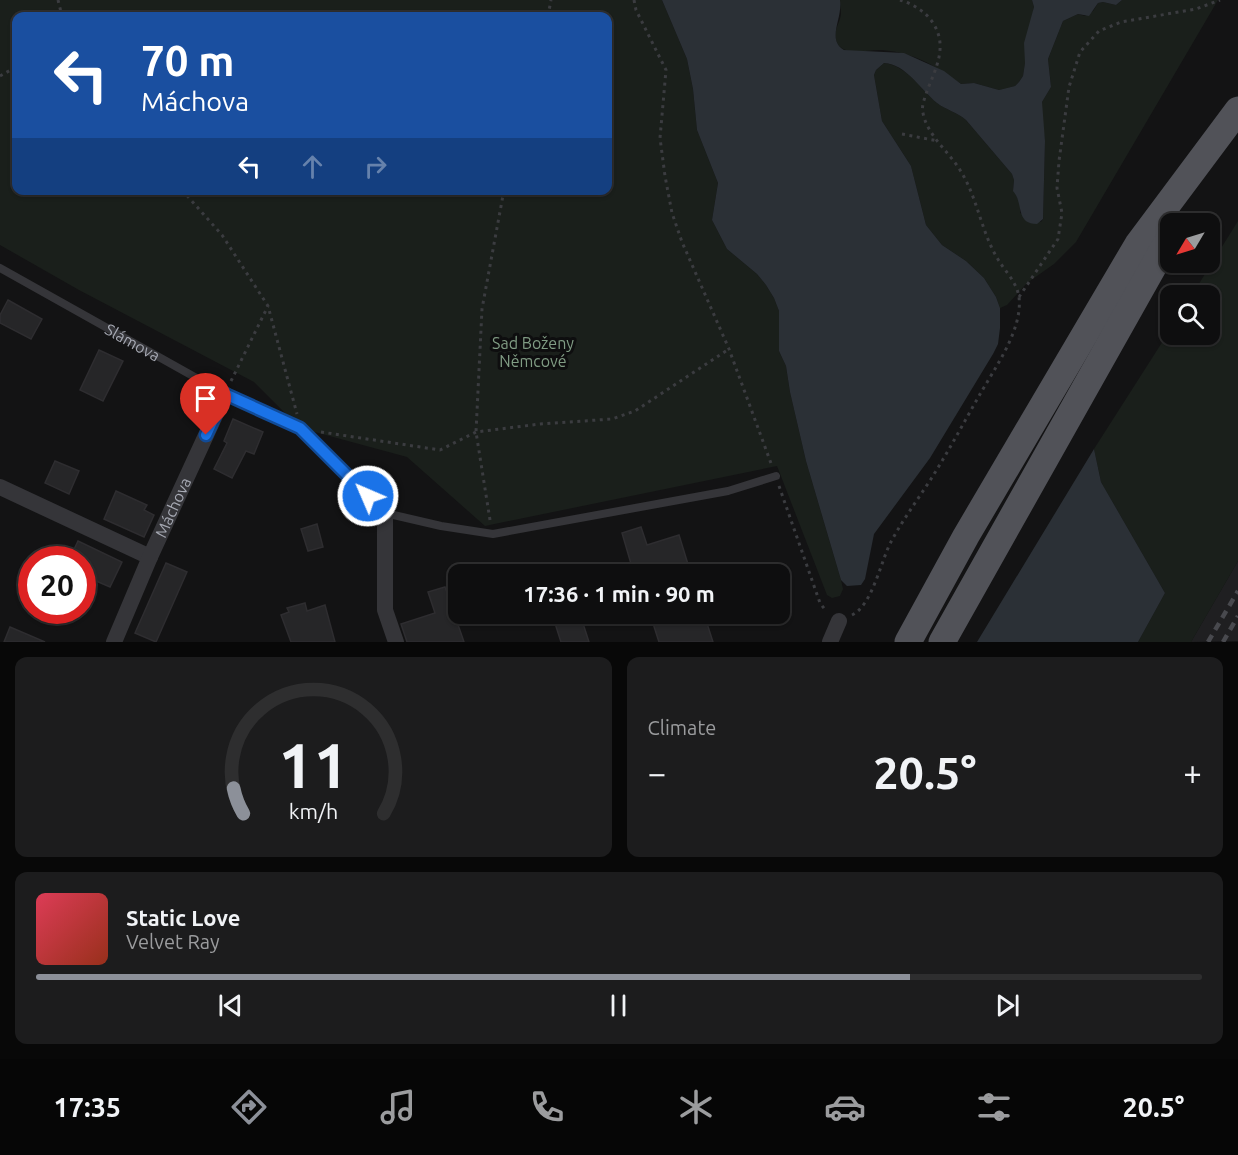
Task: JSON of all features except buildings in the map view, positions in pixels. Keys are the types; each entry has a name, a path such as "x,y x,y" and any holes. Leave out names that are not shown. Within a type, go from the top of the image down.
{"main road":[{"path":"1184,213 1238,110"},
{"path":"908,642 966,536 1138,244 1238,110"},
{"path":"942,642 1160,255"},
{"path":"894,642 966,536"}],"street":[{"name":"Máchova","path":"114,642 150,557 225,394"},
{"name":"Máchova","path":"0,487 150,557"},
{"path":"385,513 385,610 396,642"},
{"path":"830,642 839,621"}],"lane":[{"name":"Slámova","path":"0,268 225,394 300,428 385,513"},
{"path":"385,513 441,526 493,534 728,491 776,476"}],"path":[{"path":"634,0 636,10 666,70 660,138 664,176 672,213 682,242 729,349 820,603 827,613 839,621 859,611 875,581 890,543 910,508 954,442 999,365 1016,327 1019,297 1012,280 997,259 969,185 923,115 924,99 941,50 940,36 927,15 900,0"},
{"path":"1019,297 1058,239 1062,213 1057,188 1059,161 1069,87 1080,52 1098,31 1121,22 1196,9 1220,0"},
{"path":"902,134 938,141"},
{"path":"186,195 222,235 268,306 300,428 440,450 476,432 540,424 612,419 635,411 729,349"},
{"path":"493,534 476,432 482,309 503,195"},
{"path":"225,394 268,306"}],"shaded area":[{"path":"662,0 840,0 836,40 844,50 904,53 944,71 961,84 974,83 999,90 1015,86 1023,76 1024,43 1034,7 1032,0 1122,0 1116,5 1098,3 1089,16 1078,14 1063,21 1048,59 1051,87 1042,102 1045,141 1043,219 1037,224 1026,221 1023,217 1013,191 1012,174 966,120 937,103 913,78 892,64 884,63 876,70 874,75 882,121 911,166 926,225 942,245 966,261 984,278 1000,308 1000,328 998,344 993,354 930,458 874,534 865,579 861,585 847,586 841,580 806,461 786,366 779,351 779,311 774,298 757,274 727,249 712,220 718,183 697,130 687,59"},
{"path":"1094,449 1101,482 1165,593 1138,642 977,642"},
{"path":"1238,561 1238,641 1191,642"}],"green space":[{"name":"Sad Boženy Němcové","path":"0,0 662,0 687,59 697,130 718,183 712,220 727,249 757,274 774,298 779,311 779,351 786,366 806,461 843,589 840,596 832,598 827,595 777,466 485,526 407,457 300,428 254,382 79,290 0,245"},
{"path":"840,0 1032,0 1034,7 1023,76 1015,86 999,90 974,83 961,84 933,66 904,54 882,50 849,51 843,49 835,37 841,14"},
{"path":"1122,0 1218,0 1076,242 1054,264 1027,283 1007,305 1000,308 984,278 966,261 942,245 926,225 911,166 882,121 874,75 884,63 899,68 913,78 937,103 966,120 1012,174 1013,189 1020,203 1020,213 1041,222 1043,219 1045,141 1041,110 1042,102 1051,87 1048,59 1063,21 1078,14 1085,16 1093,11 1098,3 1116,5"},
{"path":"1238,221 1238,561 1191,642 1138,642 1165,593 1101,482 1094,449 1160,345 1220,345 1220,285 1198,285 1206,273 1220,273 1220,250"}],"railway":[{"path":"1208,642 1238,591"},
{"path":"1223,642 1238,616"}],"route":[{"path":"206,435 225,394 300,428 368,496"}]}
